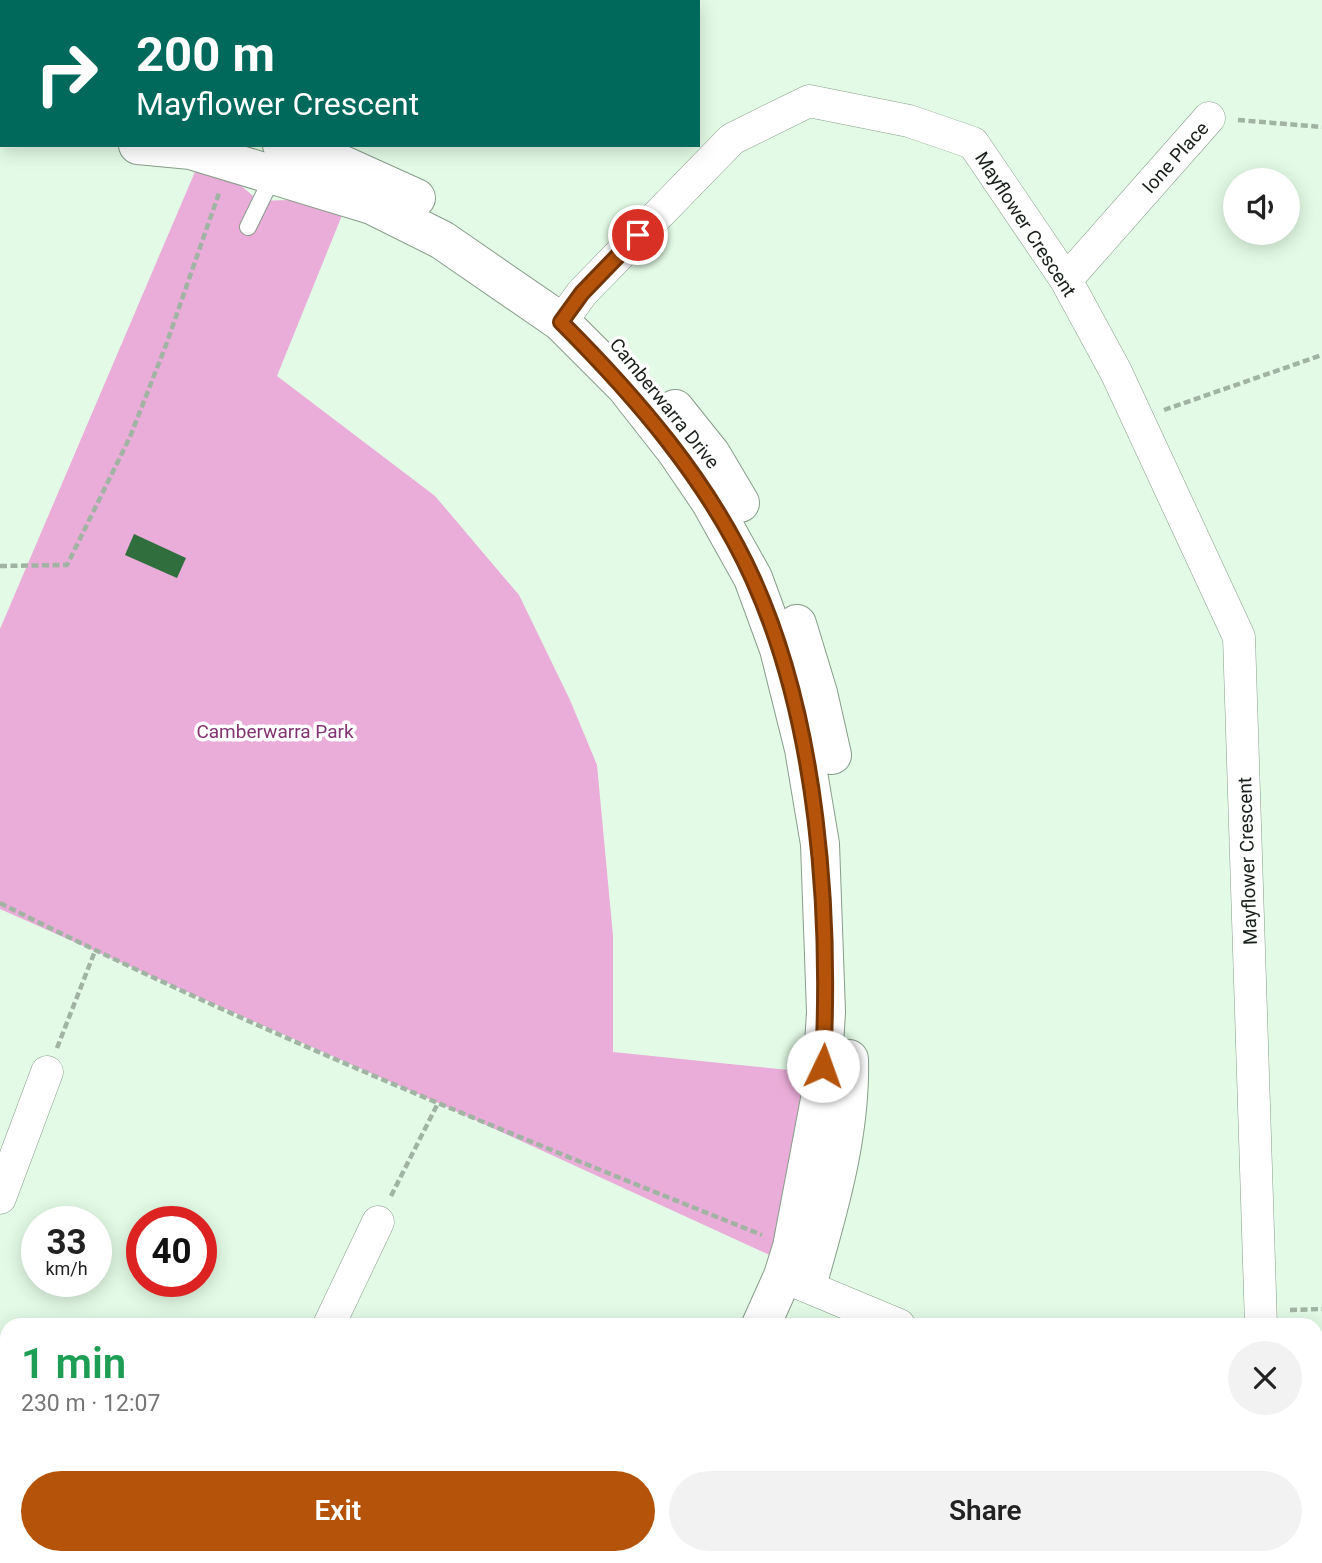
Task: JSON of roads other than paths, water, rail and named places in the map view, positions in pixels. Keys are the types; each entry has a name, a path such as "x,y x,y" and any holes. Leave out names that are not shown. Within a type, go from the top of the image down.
{"street":[{"name":"Mayflower Crescent","path":"568,312 732,139 809,101 909,121 973,143 1066,280 1139,419 1239,637 1261,1318"},
{"name":"Ione Place","path":"1066,280 1209,118"},
{"name":"Camberwarra Drive","path":"159,147 287,152 372,205 442,240 568,312 710,501 753,578 779,649 801,736 820,844 825,1012 821,1094 794,1269 790,1318"},
{"path":"0,1198 47,1072"},
{"path":"332,1318 378,1222"},
{"name":"Camberwarra Drive","path":"765,1318 794,1269"},
{"path":"794,1269 886,1318"}],"lane":[{"path":"248,227 287,152"}],"park label":[{"name":"Camberwarra Park","path":"275,731"}]}
